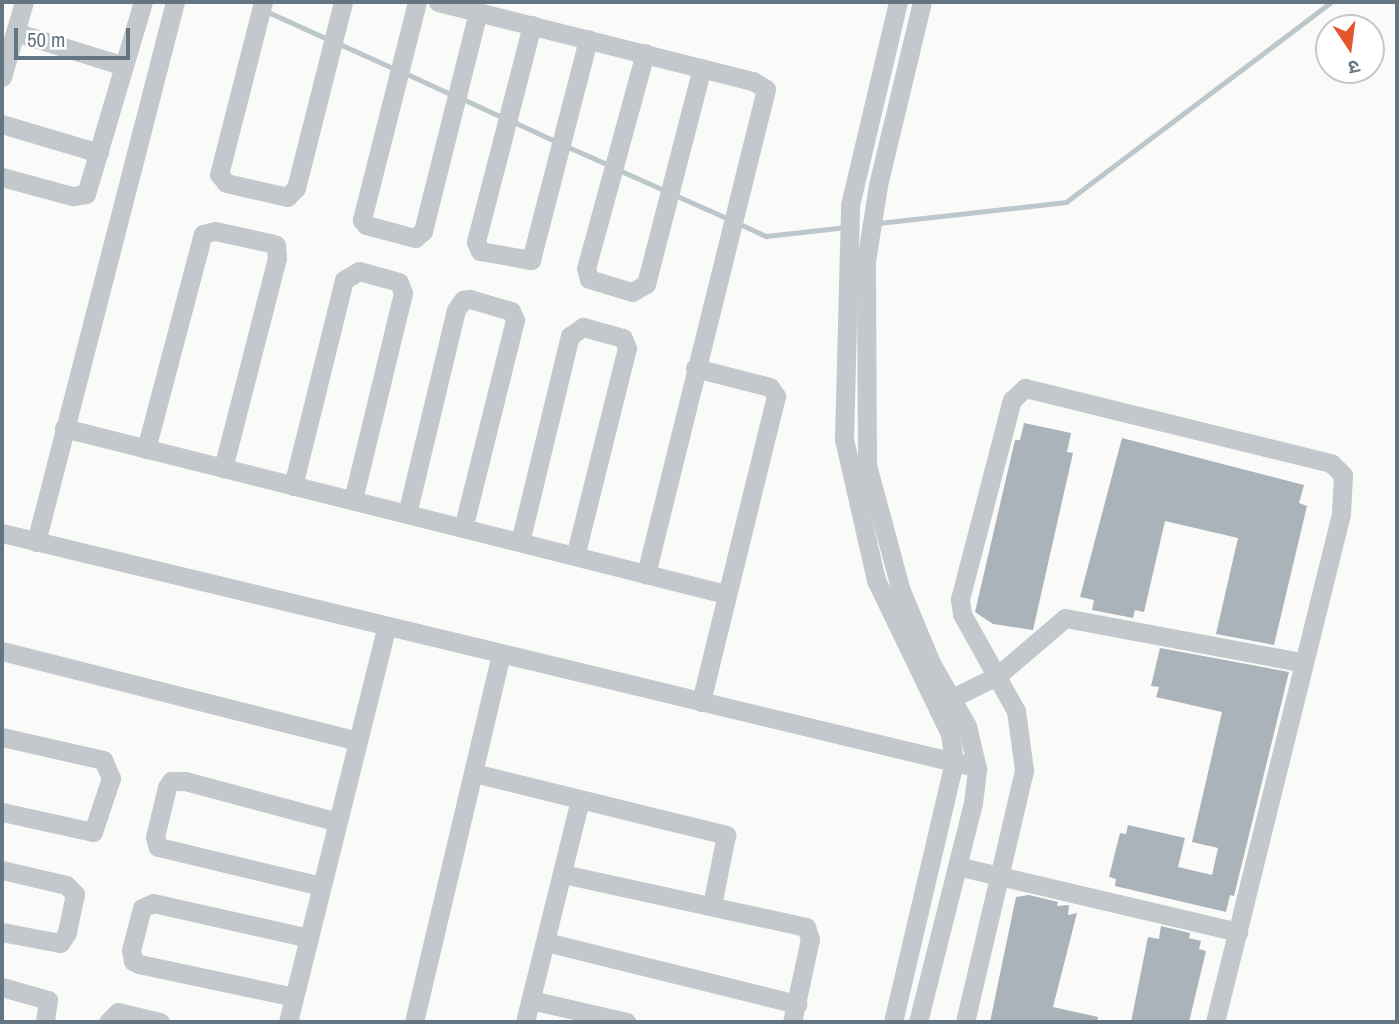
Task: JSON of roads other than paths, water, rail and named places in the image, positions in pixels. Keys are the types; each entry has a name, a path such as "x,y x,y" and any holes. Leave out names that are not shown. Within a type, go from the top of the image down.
{"street":[{"path":"2,77 24,2"},
{"path":"2,177 79,196 89,190 143,2"},
{"path":"36,542 175,2"},
{"path":"263,2 219,174 226,183 287,197 296,188 343,2"},
{"path":"417,2 362,220 366,225 415,238 423,231 478,12"},
{"path":"438,2 753,81 766,89 646,574"},
{"path":"892,1022 954,762 950,734 876,580 845,450 849,226 898,2"},
{"path":"918,1022 957,866 977,768 974,747 906,604 869,480 863,371 871,224 922,2"},
{"path":"532,25 476,242 480,251 531,260 588,39"},
{"path":"15,32 124,66"},
{"path":"645,54 586,268 589,279 632,292 646,284 702,68"},
{"path":"2,124 99,153"},
{"path":"146,449 203,234 215,231 270,243 276,245 277,258 223,468"},
{"path":"293,486 344,279 359,271 399,282 403,293 353,500"},
{"path":"407,514 456,310 463,300 470,299 511,311 515,320 463,528"},
{"path":"520,542 570,336 583,327 623,338 627,348 575,556"},
{"path":"695,368 770,387 776,396 701,702"},
{"path":"965,1022 1002,877 1024,770 1019,720 962,614 960,599 1012,400 1026,388 1339,468 1345,484 1341,514 1301,662 1215,1022"},
{"path":"64,428 726,594"},
{"path":"2,534 977,768"},
{"path":"952,698 997,676 1065,618 1301,662"},
{"path":"288,1022 387,626"},
{"path":"2,651 358,741"},
{"path":"414,1022 501,654"},
{"path":"2,737 103,760 111,778 93,832 2,812"},
{"path":"474,773 726,835 712,905"},
{"path":"321,886 158,847 155,837 167,787 171,781 185,780 338,821"},
{"path":"525,1022 580,800"},
{"path":"957,866 1238,932"},
{"path":"2,870 66,885 75,894 67,933 60,943 2,932"},
{"path":"546,942 795,1013 810,939 806,927 563,874"},
{"path":"294,997 139,964 133,961 131,950 142,908 153,903 309,938"},
{"path":"2,987 48,1000 46,1022"},
{"path":"531,1000 626,1022"},
{"path":"108,1022 118,1012 160,1022"}],"waterway":[{"path":"879,223 1066,202 1331,2"},
{"path":"266,11 328,39"},
{"path":"340,44 395,69"},
{"path":"403,72 453,95"},
{"path":"461,98 504,118"},
{"path":"512,121 555,141"},
{"path":"566,146 609,165"},
{"path":"617,169 664,190"},
{"path":"675,195 727,218"},
{"path":"738,223 766,236 846,227"}]}
